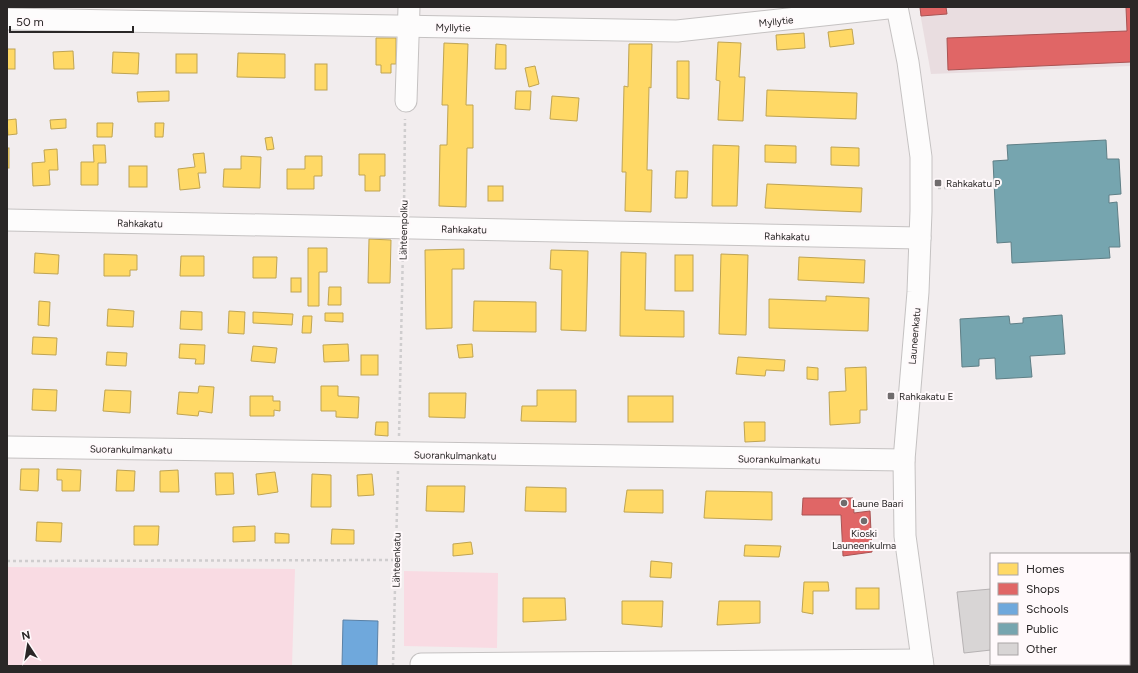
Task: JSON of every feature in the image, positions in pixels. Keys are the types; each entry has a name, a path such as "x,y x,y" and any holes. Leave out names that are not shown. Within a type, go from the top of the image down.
{"street":[{"name":"Myllytie","path":"7,19 408,17 677,31 897,7"},
{"name":"Launeenkatu","path":"897,7 908,62 921,158 918,292 904,460 905,536 922,663"},
{"path":"406,101 408,17"},
{"name":"Rahkakatu","path":"7,220 920,238"},
{"name":"Suorankulmankatu","path":"7,448 904,460"},
{"path":"421,664 922,663"}],"path":[{"name":"Lähteenpolku","path":"398,454 406,101"},
{"path":"938,188 976,188"},
{"name":"Lähteenkatu","path":"393,666 398,454"},
{"path":"7,561 396,560"}],"shaded area":[{"path":"919,7 1131,7 1131,66 931,74"},
{"path":"7,567 295,569 292,666 7,666"},
{"path":"404,571 498,573 497,648 404,646"}],"building: Homes":[{"path":"852,29 854,44 830,47 828,32"},
{"path":"804,33 805,48 777,50 776,35"},
{"path":"376,38 396,38 396,64 391,64 391,73 381,73 381,65 376,65"},
{"path":"718,42 741,43 739,77 745,77 743,121 718,120 720,81 716,80"},
{"path":"444,43 468,44 466,105 473,105 473,148 467,148 466,207 439,206 440,145 447,145 448,105 442,105"},
{"path":"496,44 506,45 506,69 495,69"},
{"path":"629,44 652,44 651,88 649,87 647,170 652,170 651,212 625,211 626,172 622,172 624,86 628,87"},
{"path":"7,49 15,49 15,69 7,69"},
{"path":"73,51 74,69 54,69 53,52"},
{"path":"113,52 139,53 138,74 112,73"},
{"path":"238,53 285,54 285,78 237,77"},
{"path":"176,54 197,54 197,73 176,73"},
{"path":"677,61 689,61 689,99 677,98"},
{"path":"315,64 327,64 327,90 315,90"},
{"path":"535,66 539,84 529,87 525,68"},
{"path":"767,90 857,93 856,119 766,116"},
{"path":"169,91 169,101 138,102 137,92"},
{"path":"516,91 531,91 530,110 515,109"},
{"path":"552,96 579,98 577,121 550,119"},
{"path":"16,119 17,134 8,135 7,120"},
{"path":"66,119 66,128 51,129 50,120"},
{"path":"97,123 113,123 112,137 97,137"},
{"path":"155,123 164,123 163,137 155,137"},
{"path":"272,137 274,149 267,150 265,138"},
{"path":"93,145 105,145 106,163 98,163 98,185 81,185 81,162 94,162"},
{"path":"713,145 739,146 737,206 712,206"},
{"path":"765,145 796,146 796,163 765,162"},
{"path":"831,147 859,148 859,166 831,165"},
{"path":"7,148 9,148 9,168 7,168"},
{"path":"57,149 58,170 49,170 50,185 33,186 32,163 45,162 44,150"},
{"path":"204,153 206,173 198,173 200,188 180,190 178,169 195,167 193,154"},
{"path":"359,154 385,154 385,176 380,176 380,191 365,191 365,175 359,175"},
{"path":"241,156 261,157 260,188 223,187 224,169 241,169"},
{"path":"305,156 322,156 322,176 314,176 314,189 287,189 287,169 305,169"},
{"path":"129,166 147,166 147,187 129,187"},
{"path":"676,171 688,171 687,198 675,198"},
{"path":"767,184 862,188 861,212 765,208"},
{"path":"488,186 503,186 503,201 488,201"},
{"path":"369,239 391,240 390,283 368,283"},
{"path":"308,248 327,248 327,272 319,272 319,306 308,306"},
{"path":"464,249 464,269 452,269 452,328 426,329 425,250"},
{"path":"551,250 588,251 586,331 561,330 562,270 550,269"},
{"path":"621,252 646,253 645,310 684,311 684,337 620,336"},
{"path":"35,253 59,255 58,274 34,273"},
{"path":"104,254 137,255 137,270 130,270 130,276 104,276"},
{"path":"721,254 748,255 746,335 719,334"},
{"path":"675,255 693,255 693,291 675,291"},
{"path":"181,256 204,256 204,276 180,276"},
{"path":"253,257 277,257 276,278 253,278"},
{"path":"799,257 865,260 864,283 798,280"},
{"path":"291,278 301,278 301,292 291,292"},
{"path":"329,287 341,287 341,305 328,305"},
{"path":"826,296 869,298 868,331 769,328 769,299 826,301"},
{"path":"39,301 50,302 49,326 38,325"},
{"path":"474,301 536,302 536,332 473,331"},
{"path":"108,309 134,311 133,327 107,326"},
{"path":"181,311 202,312 202,330 180,329"},
{"path":"229,311 245,312 244,334 228,333"},
{"path":"253,312 293,314 292,325 253,323"},
{"path":"325,313 343,313 343,322 325,321"},
{"path":"303,316 312,316 311,333 302,333"},
{"path":"33,337 57,338 56,355 32,354"},
{"path":"180,344 205,345 204,364 195,364 196,359 179,358"},
{"path":"348,344 349,361 324,362 323,345"},
{"path":"472,344 473,357 459,358 457,345"},
{"path":"253,346 277,348 275,363 251,361"},
{"path":"107,352 127,353 126,366 106,365"},
{"path":"361,355 378,355 378,375 361,375"},
{"path":"738,357 785,360 784,371 766,370 765,376 736,374"},
{"path":"807,367 818,368 818,380 807,379"},
{"path":"866,367 867,410 860,410 860,423 830,425 829,392 846,391 845,368"},
{"path":"199,386 214,387 212,413 199,411 198,416 177,414 179,392 198,393"},
{"path":"321,386 338,386 338,396 359,397 358,418 336,417 336,411 321,411"},
{"path":"33,389 57,390 56,411 32,410"},
{"path":"105,390 131,391 130,413 103,411"},
{"path":"537,390 576,390 576,422 521,421 522,406 537,406"},
{"path":"429,393 466,393 465,418 429,417"},
{"path":"250,396 273,396 273,401 280,401 280,411 274,410 274,416 250,416"},
{"path":"628,396 673,396 673,422 628,422"},
{"path":"376,422 388,422 388,436 375,435"},
{"path":"744,422 765,422 765,441 745,442"},
{"path":"21,469 39,469 38,491 20,490"},
{"path":"57,469 81,470 80,491 62,491 62,480 57,480"},
{"path":"117,470 135,471 134,491 116,491"},
{"path":"178,470 179,492 160,492 160,471"},
{"path":"275,472 278,492 258,495 256,474"},
{"path":"215,473 233,473 234,494 216,495"},
{"path":"312,474 331,475 331,507 311,507"},
{"path":"372,474 374,495 358,496 357,475"},
{"path":"427,486 465,486 464,512 426,511"},
{"path":"526,487 566,488 566,512 525,511"},
{"path":"627,490 663,490 663,513 624,512"},
{"path":"706,491 772,492 772,520 704,518"},
{"path":"37,522 62,523 61,542 36,541"},
{"path":"134,526 159,526 158,545 134,545"},
{"path":"255,526 255,541 233,542 233,527"},
{"path":"332,529 354,530 354,544 331,544"},
{"path":"275,533 289,534 289,543 275,543"},
{"path":"471,542 473,554 453,556 453,544"},
{"path":"745,545 781,546 779,557 744,556"},
{"path":"651,561 672,563 671,578 650,577"},
{"path":"804,582 828,582 829,591 813,591 813,614 802,612"},
{"path":"856,588 879,588 879,609 856,609"},
{"path":"523,598 565,598 566,620 523,622"},
{"path":"622,601 663,601 662,627 622,624"},
{"path":"719,601 760,601 760,623 717,625"}],"building: Shops":[{"path":"920,7 946,7 947,14 921,16"},
{"path":"1126,7 1131,7 1131,62 948,70 947,38 1127,31"},
{"path":"803,498 853,498 854,513 870,511 872,552 843,556 841,515 802,515"}],"building: Schools":[{"path":"343,620 378,621 377,666 342,666"}],"building: Public":[{"path":"1106,140 1107,159 1119,159 1121,194 1109,195 1109,203 1117,202 1120,247 1109,247 1110,258 1012,263 1011,242 997,243 993,161 1008,160 1007,145"},
{"path":"1062,315 1065,354 1030,356 1032,377 996,379 995,358 979,359 979,366 962,367 960,319 1009,316 1010,324 1023,323 1023,318"}],"building: Other":[{"path":"990,589 990,650 964,653 957,592"},
{"path":"1034,665 1117,665 1117,666"}],"place":[{"name":"Rahkakatu P","path":"938,183"},
{"name":"Rahkakatu E","path":"891,396"},
{"name":"Laune Baari","path":"844,503"},
{"name":"Kioski Launeenkulma","path":"864,521"}]}
